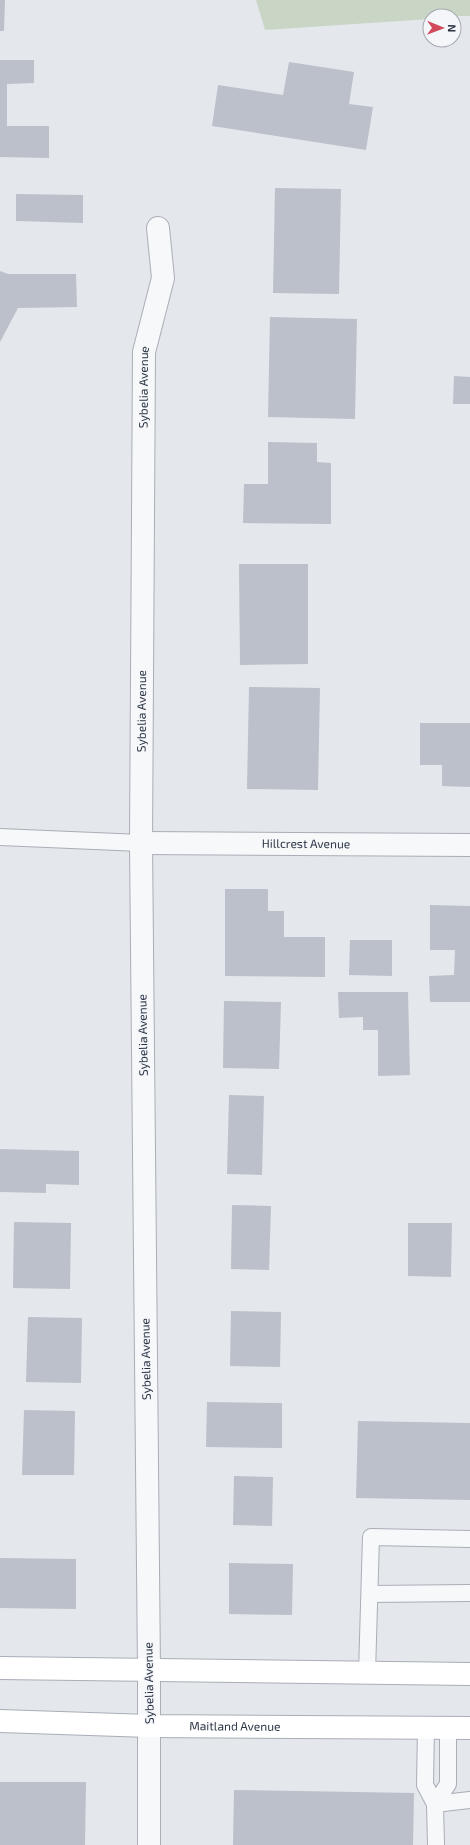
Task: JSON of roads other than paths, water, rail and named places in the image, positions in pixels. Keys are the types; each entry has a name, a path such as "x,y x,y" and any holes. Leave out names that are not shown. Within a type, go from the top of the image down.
{"main road":[{"path":"0,1668 470,1674"},
{"name":"Maitland Avenue","path":"0,1721 149,1726 470,1728"}],"street":[{"name":"Sybelia Avenue","path":"149,1845 149,1671 142,843 144,352 162,278 158,228"},
{"name":"Hillcrest Avenue","path":"142,843 470,845"}],"lane":[{"path":"0,837 142,843"},
{"path":"367,1673 371,1537 470,1539"},
{"path":"370,1594 470,1593"},
{"path":"426,1727 425,1785 435,1804 436,1845"},
{"path":"435,1804 448,1784 448,1728"},
{"path":"435,1804 470,1800"}]}
